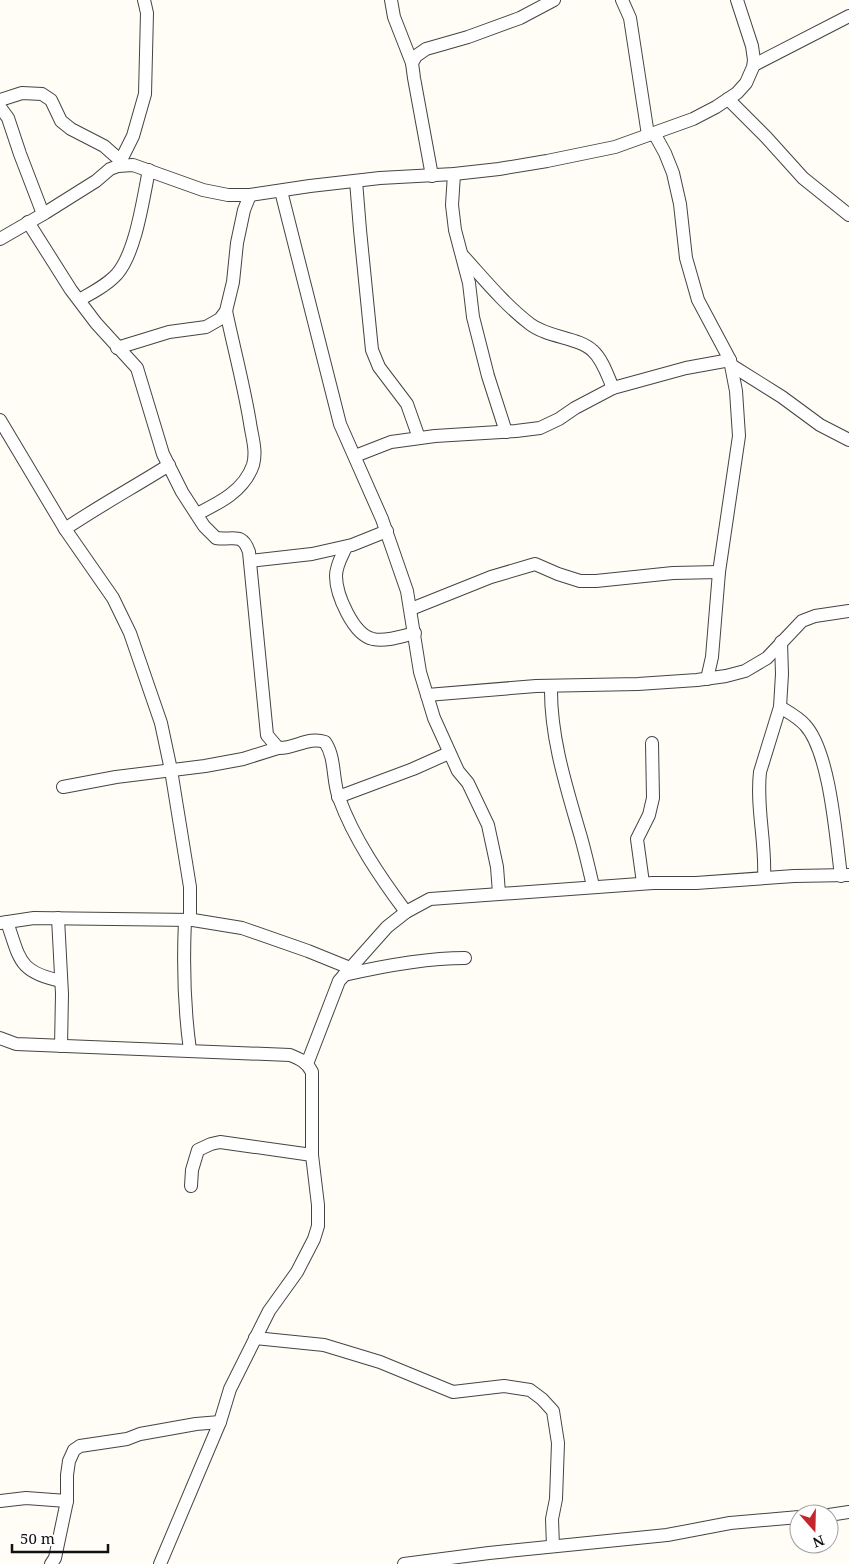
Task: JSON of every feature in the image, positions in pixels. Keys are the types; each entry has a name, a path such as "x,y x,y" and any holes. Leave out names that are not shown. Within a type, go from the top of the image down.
{"street":[{"path":"0,239 96,181 120,163 133,136 146,94 147,12 144,0"},
{"path":"391,0 394,17 412,63 432,176"},
{"path":"412,63 416,56 426,49 468,37 520,18 554,0"},
{"path":"622,0 630,18 651,134 665,154 673,173 680,204 686,258 698,300 731,362 736,391 739,436 719,572 712,657 707,678"},
{"path":"0,100 22,93 42,94 51,100 61,121 104,146 120,163 149,170 173,181 203,190 228,195 250,195 356,181 454,174 547,161 615,147 692,119 728,99 746,83 754,65 752,46 737,0"},
{"path":"754,65 849,16"},
{"path":"728,99 803,178 849,215"},
{"path":"0,107 8,118 43,214"},
{"path":"79,300 106,284 117,274 127,259 149,170"},
{"path":"454,174 452,204 455,230 469,283 473,317 488,376 506,432"},
{"path":"356,181 372,350 379,366 407,404 419,438"},
{"path":"281,191 338,415 387,531 407,591 420,672 434,718 458,771 468,783 488,825 497,867 499,894"},
{"path":"118,348 169,332 206,326 220,319 226,311 233,282 244,210 250,195"},
{"path":"28,222 96,324 136,368 158,436 182,492 210,533 216,538 243,540 249,552 267,735 278,748"},
{"path":"460,252 487,283 531,325 594,351 613,388"},
{"path":"197,514 225,499 243,483 253,465 255,445 245,390 234,352 226,311"},
{"path":"355,456 391,442 435,436 540,428 613,388 686,368 731,362 820,425 849,440"},
{"path":"0,420 65,529 113,598 130,633 161,723 171,770 190,887 183,966 185,1012 190,1050"},
{"path":"65,529 169,465"},
{"path":"250,561 312,554 346,547 387,531"},
{"path":"346,547 338,562 336,575 338,592 357,629 372,639 385,639 415,633"},
{"path":"411,610 485,580 535,564 580,581 673,573 719,572"},
{"path":"427,695 551,686 638,684 726,676 745,670 767,658 802,622 815,616 849,611"},
{"path":"764,878 765,860 758,804 759,783 760,772 780,707 781,642"},
{"path":"551,686 554,729 571,808 580,834 593,886"},
{"path":"307,1064 339,981 387,927 406,912 430,899 643,883 696,883 810,875 845,876 819,747 804,724 780,707"},
{"path":"63,788 116,777 205,766 243,759 278,748 317,740 325,742 332,756 338,797 349,822 380,878 406,912"},
{"path":"643,883 637,839 649,815 653,798 652,743"},
{"path":"338,797 414,769 449,753"},
{"path":"61,981 44,977 21,962 3,922 34,918 187,920 242,928 308,951 347,972 437,959 465,958"},
{"path":"58,918 61,981 61,1046"},
{"path":"0,1038 16,1044 290,1055 302,1060 312,1072 312,1155 318,1226 314,1239 296,1272 269,1311 230,1389 220,1422 160,1564"},
{"path":"191,1186 192,1170 198,1150 211,1144 220,1142 312,1155"},
{"path":"255,1338 324,1345 380,1362 453,1392 504,1386 530,1390 542,1398 553,1411 558,1443 556,1499 552,1519 553,1546"},
{"path":"50,1564 55,1558 67,1502 67,1475 69,1461 74,1450 80,1446 127,1439 140,1434 196,1424 220,1422"},
{"path":"0,1501 26,1498 67,1502"},
{"path":"404,1564 454,1561 553,1546 667,1535 738,1522 789,1518"}]}
